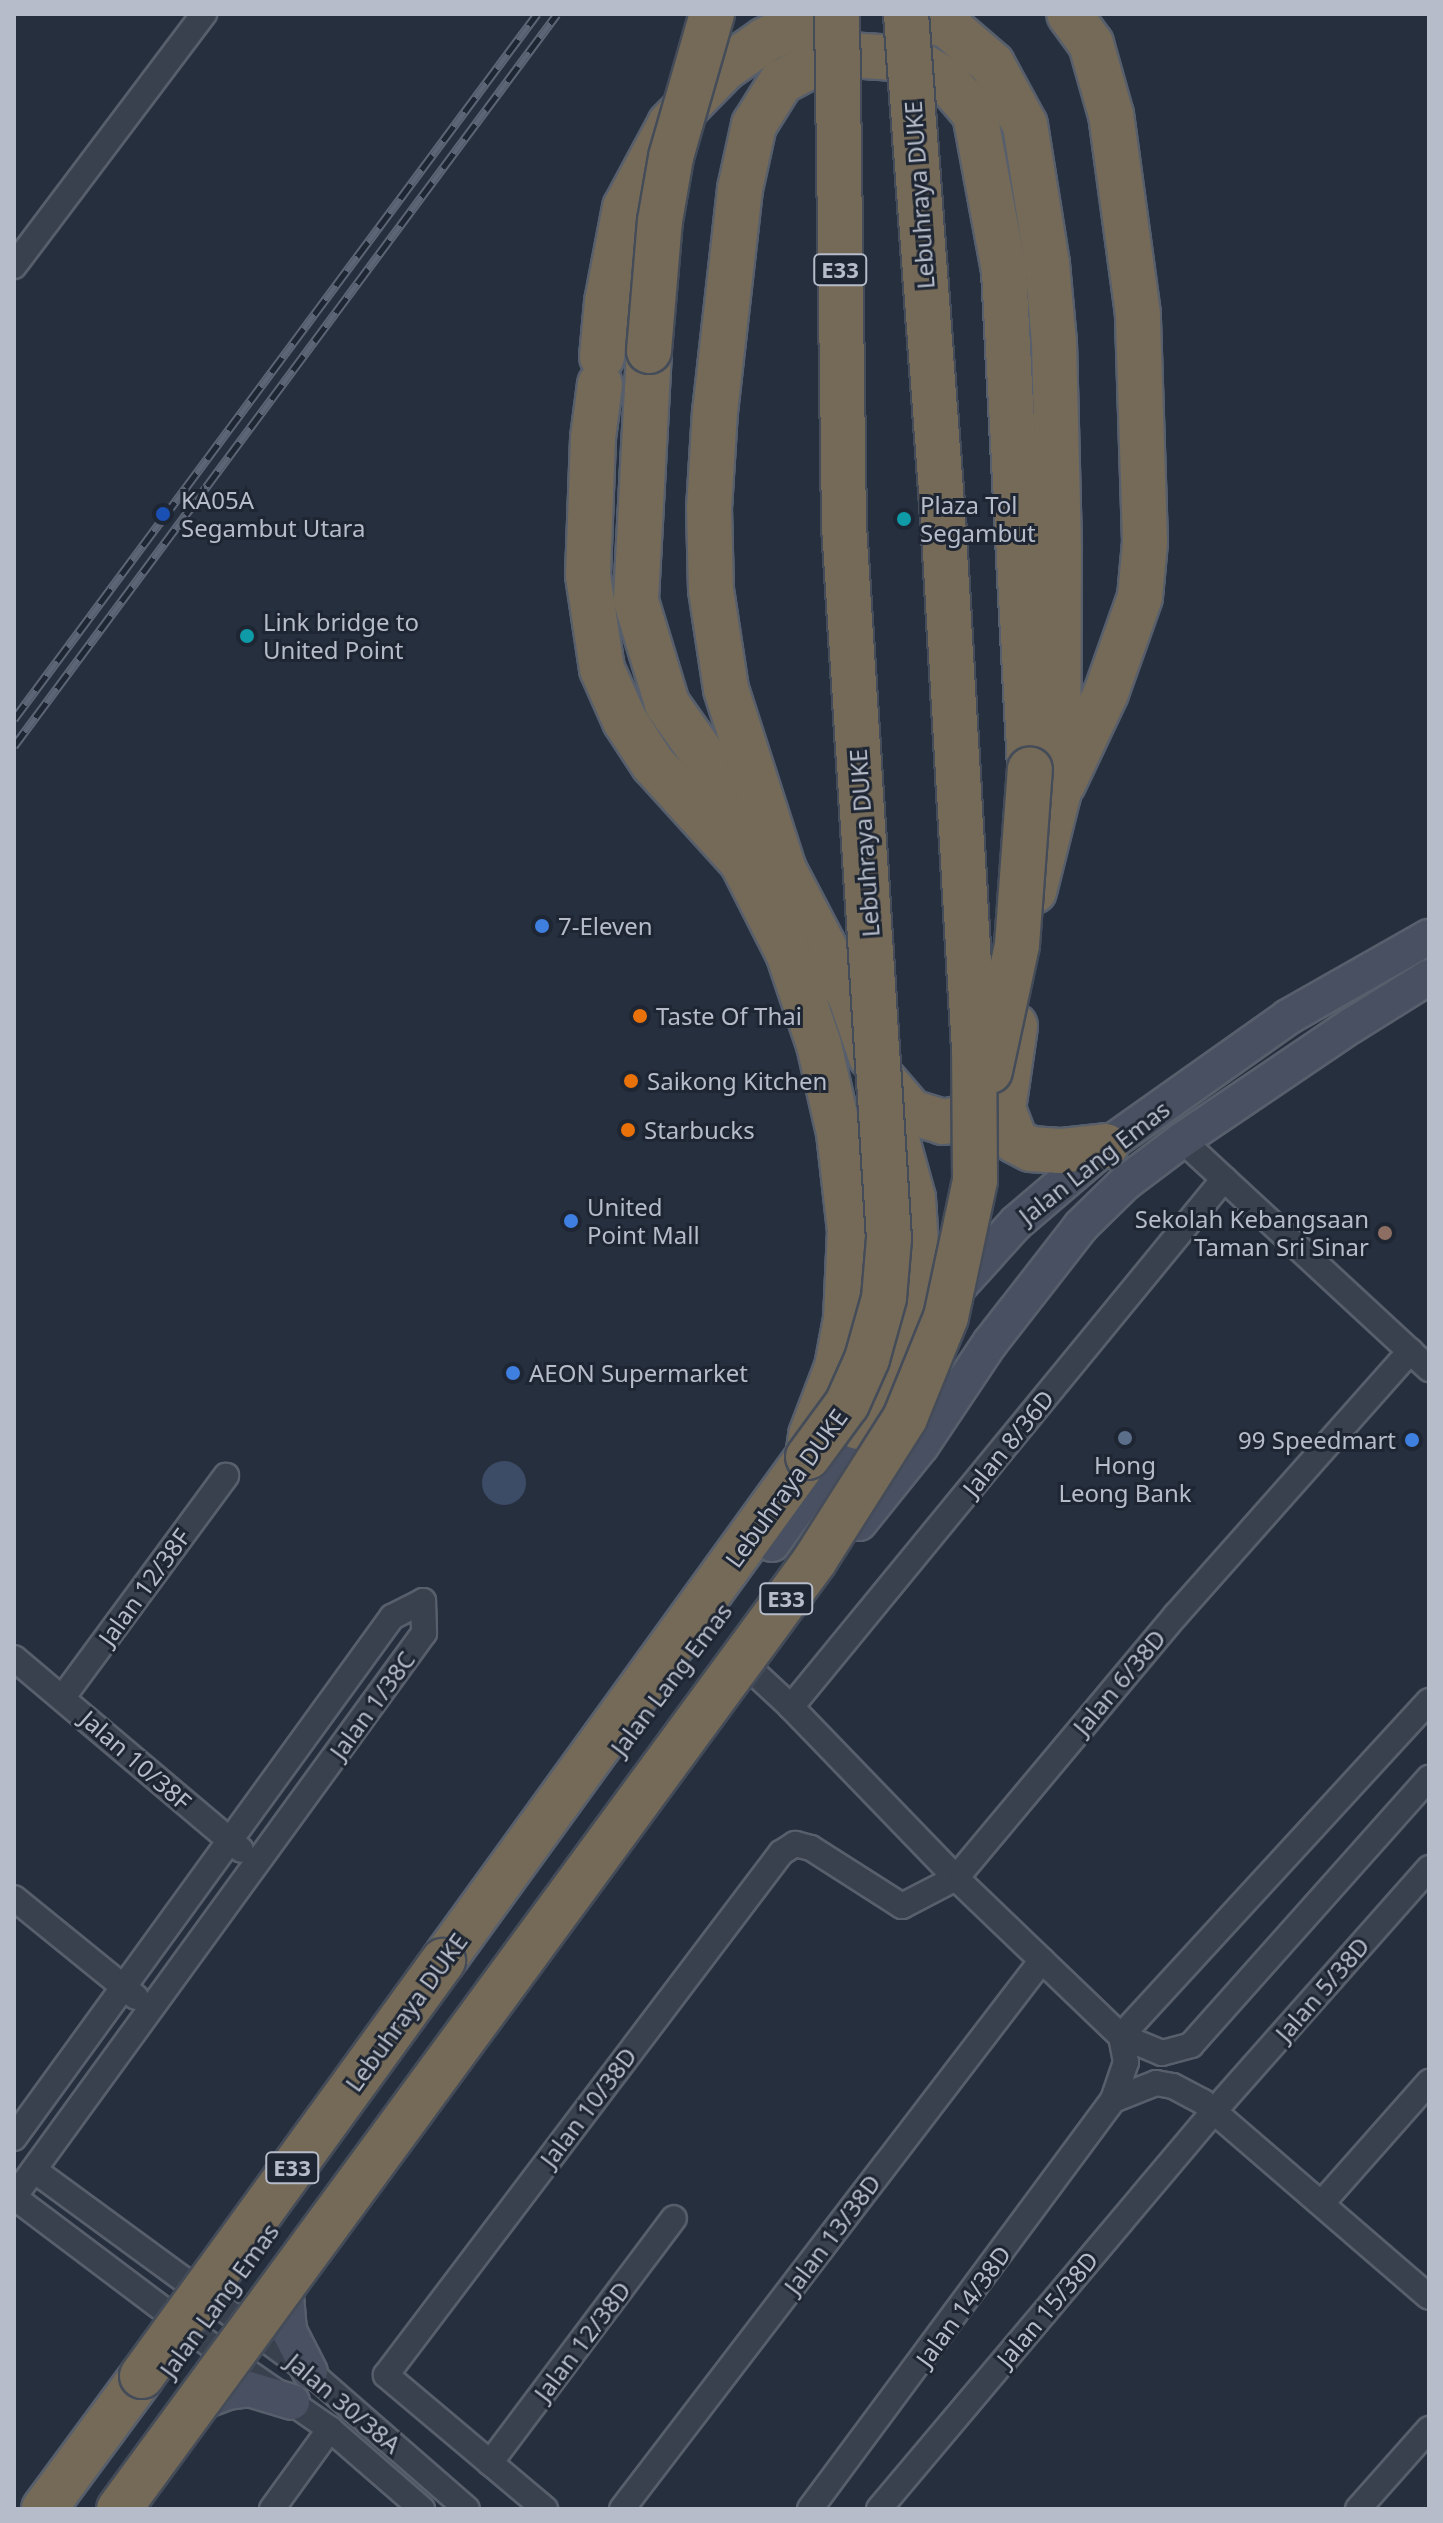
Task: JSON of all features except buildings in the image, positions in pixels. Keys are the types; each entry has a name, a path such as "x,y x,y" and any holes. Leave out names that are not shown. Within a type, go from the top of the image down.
{"highway":[{"path":"712,14 671,157 660,221 640,481 636,601 667,704 784,870 842,979 882,1079 900,1102 911,1112 932,1121 953,1122 988,1106 1009,1069"},
{"path":"808,1457 811,1435 837,1367 846,1319 850,1231 839,1133 819,1045 788,953 742,862 653,764 625,721 602,669 588,575 593,438 607,302 625,208 670,124 725,68 765,40 820,14"},
{"name":"Lebuhraya DUKE","path":"44,2509 847,1404 867,1359 884,1298 889,1239 844,526 837,14"},
{"name":"Lebuhraya DUKE","path":"120,2509 796,1585 864,1487 905,1418 934,1352 956,1283 975,1180 974,1050 944,534 906,14"},
{"path":"915,14 949,27 992,64 1025,125 1047,264 1054,342 1059,550 1044,782 1036,875 1003,1109 1015,1141 1031,1149 1060,1151 1106,1146"},
{"path":"1044,782 1106,693 1140,597 1145,542 1138,314 1111,115 1080,29"},
{"path":"784,870 726,689 711,590 710,481 740,189 754,125 781,82 833,54 911,59 946,80 975,114 1004,271 1044,782 1017,945 988,1080 975,1180"},
{"path":"858,1427 896,1338 910,1292 916,1246 913,1198 870,1053"}],"main road":[{"name":"Jalan Lang Emas","path":"64,2509 196,2332 546,1845 858,1427 939,1310 1006,1234 1106,1146 1288,1017 1429,937"},
{"name":"Jalan Lang Emas","path":"120,2509 251,2329 748,1667 921,1446 990,1343 1081,1226 1125,1183 1182,1140 1429,977"},
{"path":"285,2285 289,2331 310,2372"},
{"path":"190,2413 207,2400 239,2390 271,2393 292,2402"}],"street":[{"path":"14,266 204,14"},
{"path":"1182,1140 1429,1369"},
{"name":"Jalan 8/36D","path":"791,1707 1224,1179"},
{"name":"Jalan 6/38D","path":"795,1844 811,1848 902,1906 956,1878 1176,1615 1410,1351"},
{"name":"Jalan 12/38F","path":"63,1697 226,1476"},
{"name":"Jalan 1/38C","path":"14,2138 22,2110 124,1988 392,1617 423,1601 424,1633 14,2197"},
{"name":"Jalan 10/38F","path":"14,1658 258,1862"},
{"path":"748,1667 791,1707 956,1878 1121,2036 1162,2053 1191,2045"},
{"path":"1121,2036 1429,1701"},
{"path":"1209,2106 1186,2072 1191,2045 1429,1778"},
{"name":"Jalan 10/38D","path":"490,2463 386,2375 781,1853 795,1844"},
{"name":"Jalan 5/38D","path":"1209,2106 1429,1868"},
{"path":"14,1898 152,2008"},
{"name":"Jalan 13/38D","path":"622,2509 1042,1960"},
{"name":"Jalan 14/38D","path":"810,2509 1113,2100 1126,2062 1121,2036"},
{"path":"1322,2203 1429,2082"},
{"path":"1113,2100 1156,2083 1173,2086 1209,2106 1322,2203 1424,2284"},
{"name":"Jalan 15/38D","path":"879,2509 1209,2106"},
{"path":"22,2110 57,2137"},
{"name":"Jalan 30/38A","path":"34,2170 310,2372 467,2509"},
{"name":"Jalan 30/38A","path":"14,2197 229,2359 330,2429 422,2509"},
{"name":"Jalan 12/38D","path":"490,2463 674,2218"},
{"path":"272,2509 330,2429"},
{"path":"1358,2509 1429,2429"},
{"path":"490,2463 545,2509"}],"water":[{"path":"504,1461 520,1467 526,1483 520,1499 504,1505 488,1499 482,1483 488,1467"}],"railway":[{"path":"14,719 537,14"},
{"path":"14,746 557,14"}],"place":[{"name":"KA05A Segambut Utara","path":"163,514"},
{"name":"Plaza Tol Segambut","path":"904,519"},
{"name":"Link bridge to United Point","path":"247,636"},
{"name":"7-Eleven","path":"542,926"},
{"name":"Taste Of Thai","path":"640,1016"},
{"name":"Saikong Kitchen","path":"631,1081"},
{"name":"Starbucks","path":"628,1130"},
{"name":"United Point Mall","path":"571,1221"},
{"name":"Sekolah Kebangsaan Taman Sri Sinar","path":"1385,1233"},
{"name":"AEON Supermarket","path":"513,1373"},
{"name":"Hong Leong Bank","path":"1125,1438"},
{"name":"99 Speedmart","path":"1412,1440"}]}
